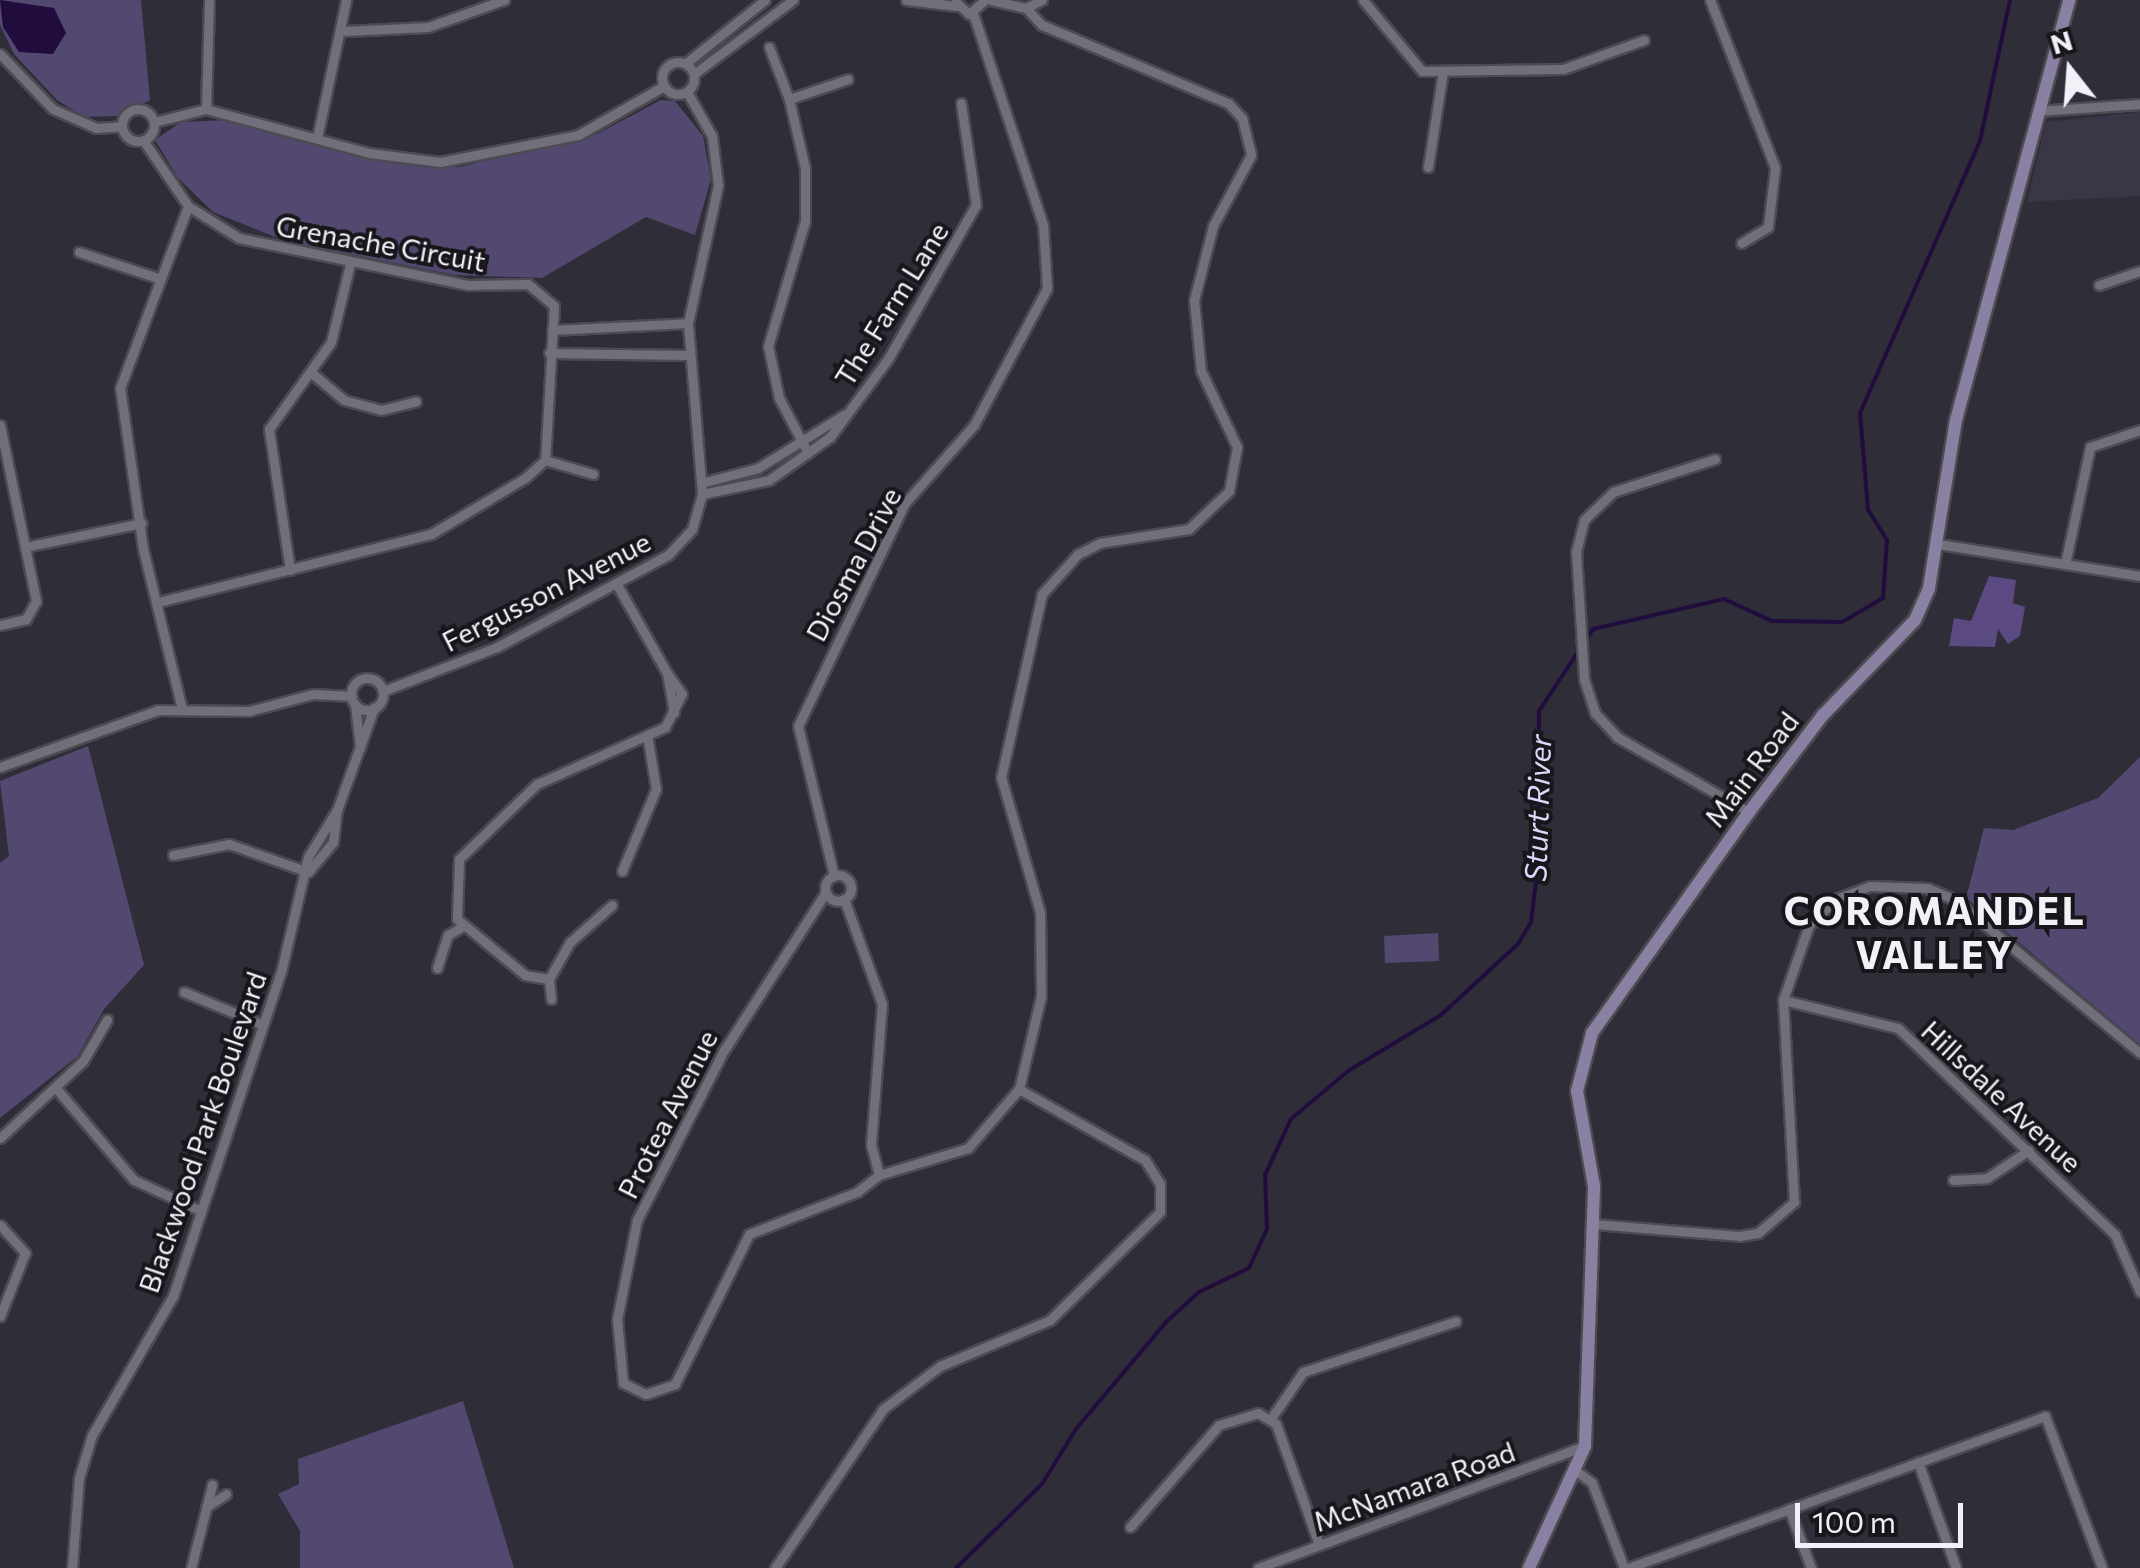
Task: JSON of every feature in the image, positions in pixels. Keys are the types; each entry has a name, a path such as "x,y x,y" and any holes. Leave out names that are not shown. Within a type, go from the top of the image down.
{"main road":[{"name":"Main Road","path":"1528,1568 1585,1446 1594,1224 1592,1167 1577,1110 1596,1021 1824,714 1914,620 1938,544 1956,420 2069,0"}],"street":[{"path":"206,108 209,0"},
{"path":"317,138 344,31 346,0"},
{"path":"344,31 428,27 504,0"},
{"path":"738,0 756,22"},
{"path":"664,86 666,66 686,63 765,0"},
{"path":"122,126 129,138 143,140 154,122 206,108 397,159 466,160 578,135 664,86 686,92 694,74 756,22 793,0"},
{"path":"834,876 826,892 844,899 882,1004 871,1145 878,1175 968,1148 1019,1089 1041,996 1042,944 1000,777 1042,594 1078,554 1100,543 1189,529 1229,492 1237,447 1200,371 1194,300 1213,226 1250,154 1242,118 1228,103 1042,25 1026,8 988,0 974,14 957,3 906,0"},
{"path":"1026,8 1042,0"},
{"path":"1363,0 1422,71 1563,68 1644,40"},
{"path":"1710,0 1775,168 1768,226 1741,243"},
{"name":"Diosma Drive","path":"844,899 850,885 834,876 798,726 905,503 974,425 1047,288 1043,225 974,14"},
{"path":"769,47 789,100 805,168 804,221 768,346 780,398 808,453"},
{"path":"0,54 53,109 96,128 122,126 139,109 154,122"},
{"path":"686,63 694,74"},
{"path":"1428,167 1442,71"},
{"path":"789,100 848,79"},
{"name":"Fergusson Avenue","path":"353,700 367,678 383,690 496,648 681,545 701,489 688,322 718,185 712,136 686,92"},
{"name":"The Farm Lane","path":"701,489 754,486 808,453 848,412 976,205 960,103"},
{"path":"2037,110 2140,104"},
{"name":"Grenache Circuit","path":"143,140 188,206 240,238 468,286 536,286 554,306 545,460"},
{"path":"182,709 142,523 120,388 188,206"},
{"path":"79,252 161,279"},
{"path":"290,570 266,444 276,417 313,374 331,342 350,264"},
{"path":"2099,285 2140,271"},
{"path":"552,330 688,322"},
{"path":"549,353 688,355"},
{"path":"313,374 344,400 381,410 416,400"},
{"name":"The Farm Lane","path":"701,489 758,468 800,438 848,412"},
{"path":"0,425 34,612 0,625"},
{"path":"2065,564 2090,448 2140,430"},
{"path":"1715,459 1596,504 1576,551 1580,634 1587,695 1606,728 1750,812"},
{"path":"159,602 449,528 545,460 593,474"},
{"path":"24,547 142,523"},
{"path":"1938,544 2140,576"},
{"path":"549,979 525,974 463,926 456,911 462,848 564,767 648,740 674,715 682,694 616,583"},
{"name":"Blackwood Park Boulevard","path":"308,872 333,842 337,810 383,690"},
{"path":"0,767 128,717 182,709 248,711 313,694 353,700 374,708"},
{"name":"Blackwood Park Boulevard","path":"353,700 360,750"},
{"path":"622,871 656,788 648,740"},
{"name":"Blackwood Park Boulevard","path":"72,1568 79,1478 92,1434 173,1296 317,837 337,810"},
{"path":"174,856 229,844 308,872"},
{"path":"1594,1224 1739,1236 1758,1232 1794,1202 1783,1000 1796,948 1836,900 1870,886 1928,888 1955,900 2140,1053"},
{"name":"Protea Avenue","path":"826,892 724,1050 637,1220 614,1357 623,1383 635,1390 675,1384 749,1234 857,1192 878,1175"},
{"path":"551,999 549,979 570,942 612,905"},
{"path":"436,968 448,936 463,926"},
{"path":"184,992 261,1024"},
{"name":"Hillsdale Avenue","path":"1783,1000 1898,1028 2115,1235 2140,1292"},
{"path":"0,1138 83,1061 107,1020"},
{"path":"54,1087 134,1180 201,1212"},
{"path":"775,1568 882,1409 940,1366 1050,1320 1160,1212 1160,1184 1145,1160 1019,1089"},
{"path":"1953,1180 1987,1178 2029,1150"},
{"path":"0,1225 26,1254 0,1316"},
{"path":"1130,1526 1219,1425 1272,1417 1303,1372 1456,1320"},
{"path":"1575,1470 1592,1483 1626,1568 2046,1416 2102,1568"},
{"path":"1272,1417 1319,1545"},
{"name":"McNamara Road","path":"1258,1568 1276,1565 1319,1545 1585,1446"},
{"path":"1918,1462 1956,1568"},
{"path":"191,1568 212,1484"},
{"path":"206,1507 226,1494"},
{"path":"1789,1509 1811,1568"}],"shaded area":[{"path":"0,0 141,0 150,100 116,116 84,117 57,100 14,54 0,25"},
{"path":"0,0 54,8 66,33 53,54 19,52 3,27"},
{"path":"661,100 675,101 703,136 711,179 695,235 646,217 542,278 454,275 285,241 213,212 178,178 155,140 181,122 228,120 388,162 459,167 597,134"},
{"path":"2140,112 2140,196 2027,202 2046,122"},
{"path":"88,746 144,965 104,1009 78,1056 0,1118 0,863 9,856 0,781"},
{"path":"2140,757 2140,1044 1966,898 1984,828 2013,830 2098,798"},
{"path":"1438,933 1439,961 1385,963 1384,936"},
{"path":"463,1401 514,1568 300,1568 300,1531 278,1494 299,1484 298,1459"}],"building":[{"path":"1989,576 2016,580 2013,603 2025,607 2020,636 2008,644 1998,629 1995,647 1949,646 1954,618 1971,621"}],"waterway":[{"name":"Sturt River","path":"956,1568 1042,1484 1076,1429 1166,1322 1199,1292 1249,1268 1267,1229 1265,1175 1291,1119 1348,1071 1441,1015 1518,944 1531,922 1539,858 1539,711 1593,629 1724,599 1772,621 1842,622 1883,598 1887,540 1868,510 1860,413 1980,141 2010,0"}],"district":[{"name":"COROMANDEL VALLEY","path":"1935,932"}]}
